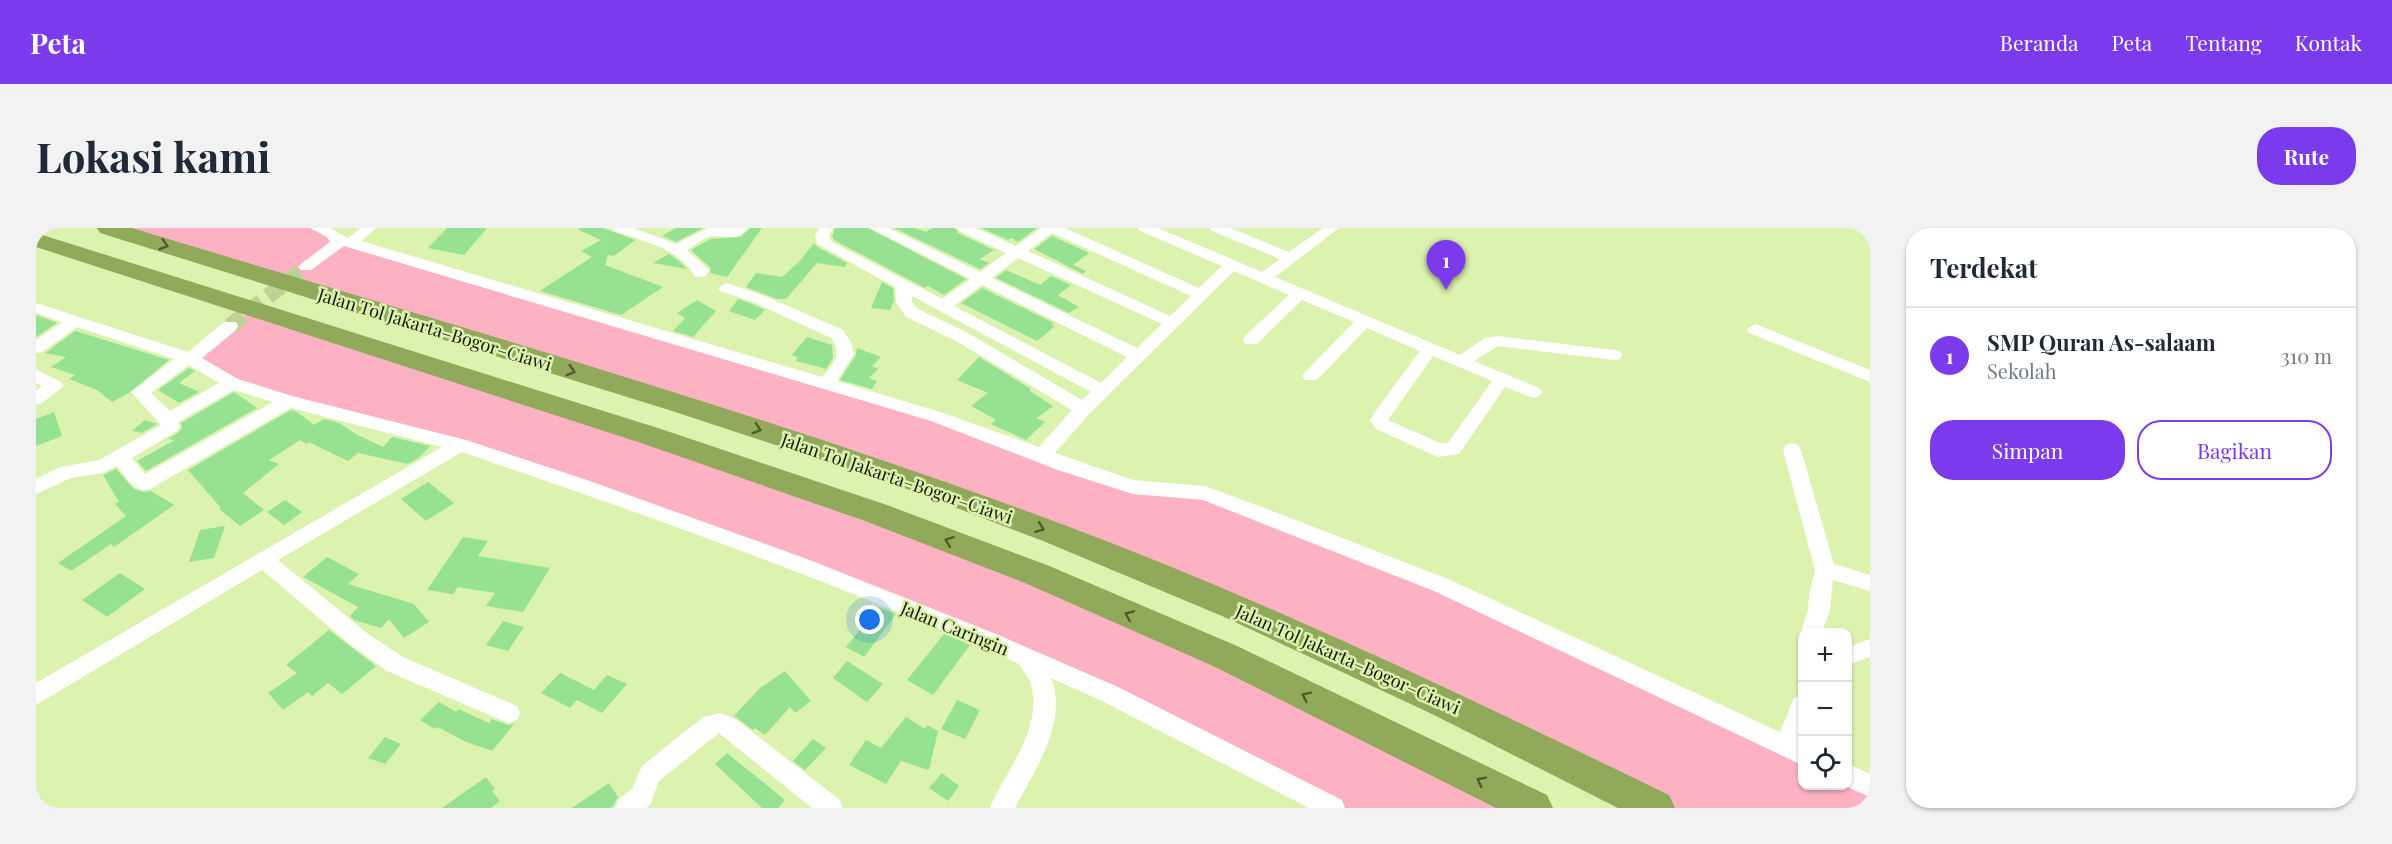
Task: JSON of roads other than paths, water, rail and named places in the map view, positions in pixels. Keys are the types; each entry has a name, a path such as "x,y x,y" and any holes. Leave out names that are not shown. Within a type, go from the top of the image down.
{"highway":[{"name":"Jalan Tol Jakarta–Bogor–Ciawi","path":"108,228 667,400 904,477 1054,534 1233,607 1444,703 1656,808"},
{"name":"Jalan Tol Jakarta–Bogor–Ciawi","path":"36,240 651,436 876,513 1036,574 1225,656 1534,808"}],"street":[{"path":"317,228 344,241 937,417 1065,465 1133,487 1205,493 1441,585 1794,750 1798,730"},
{"path":"306,267 344,241 369,228"},
{"path":"619,228 676,250 697,265 701,270 700,274"},
{"path":"676,250 708,231 730,235 741,228"},
{"path":"826,228 822,241 827,245 1103,391"},
{"path":"878,228 1139,356"},
{"path":"964,228 1173,323"},
{"path":"943,306 1052,228 1201,295"},
{"path":"1145,228 1533,392"},
{"path":"1217,228 1292,259"},
{"path":"1264,278 1292,259 1323,230"},
{"path":"1043,455 1084,409 1232,265"},
{"path":"903,285 904,302 912,313 962,337 1084,409"},
{"path":"726,288 759,299 837,334 848,351 846,358 826,384"},
{"path":"1251,340 1300,293"},
{"name":"Jalan Caringin","path":"36,308 189,358 232,382 289,401 460,445 577,484 800,566 988,640 1110,694 1333,808"},
{"path":"1311,376 1365,320"},
{"path":"36,348 74,321"},
{"path":"36,487 67,472 103,466 121,458 171,427 168,420 140,393 230,326"},
{"path":"1755,329 1870,376"},
{"path":"1460,362 1491,342 1498,341 1614,355"},
{"path":"1430,349 1379,421 1382,425 1438,450 1453,449 1502,379"},
{"path":"36,375 55,386 36,399"},
{"path":"168,420 232,382"},
{"path":"121,458 143,484 289,401"},
{"path":"36,695 263,559 460,445"},
{"path":"1792,450 1825,570 1819,596 1820,610 1814,628"},
{"path":"263,559 360,640 395,664 509,713"},
{"path":"1825,570 1870,583"},
{"path":"1852,655 1870,648"},
{"path":"1002,808 1037,737 1045,711 1043,686 1028,659"},
{"path":"641,804 650,774 711,724 720,723 729,727 831,808"},
{"path":"1852,777 1870,786"}],"tunnel":[{"path":"230,326 306,267"}],"place":[{"name":"SMP Quran As-salaam","path":"1446,290"}]}
